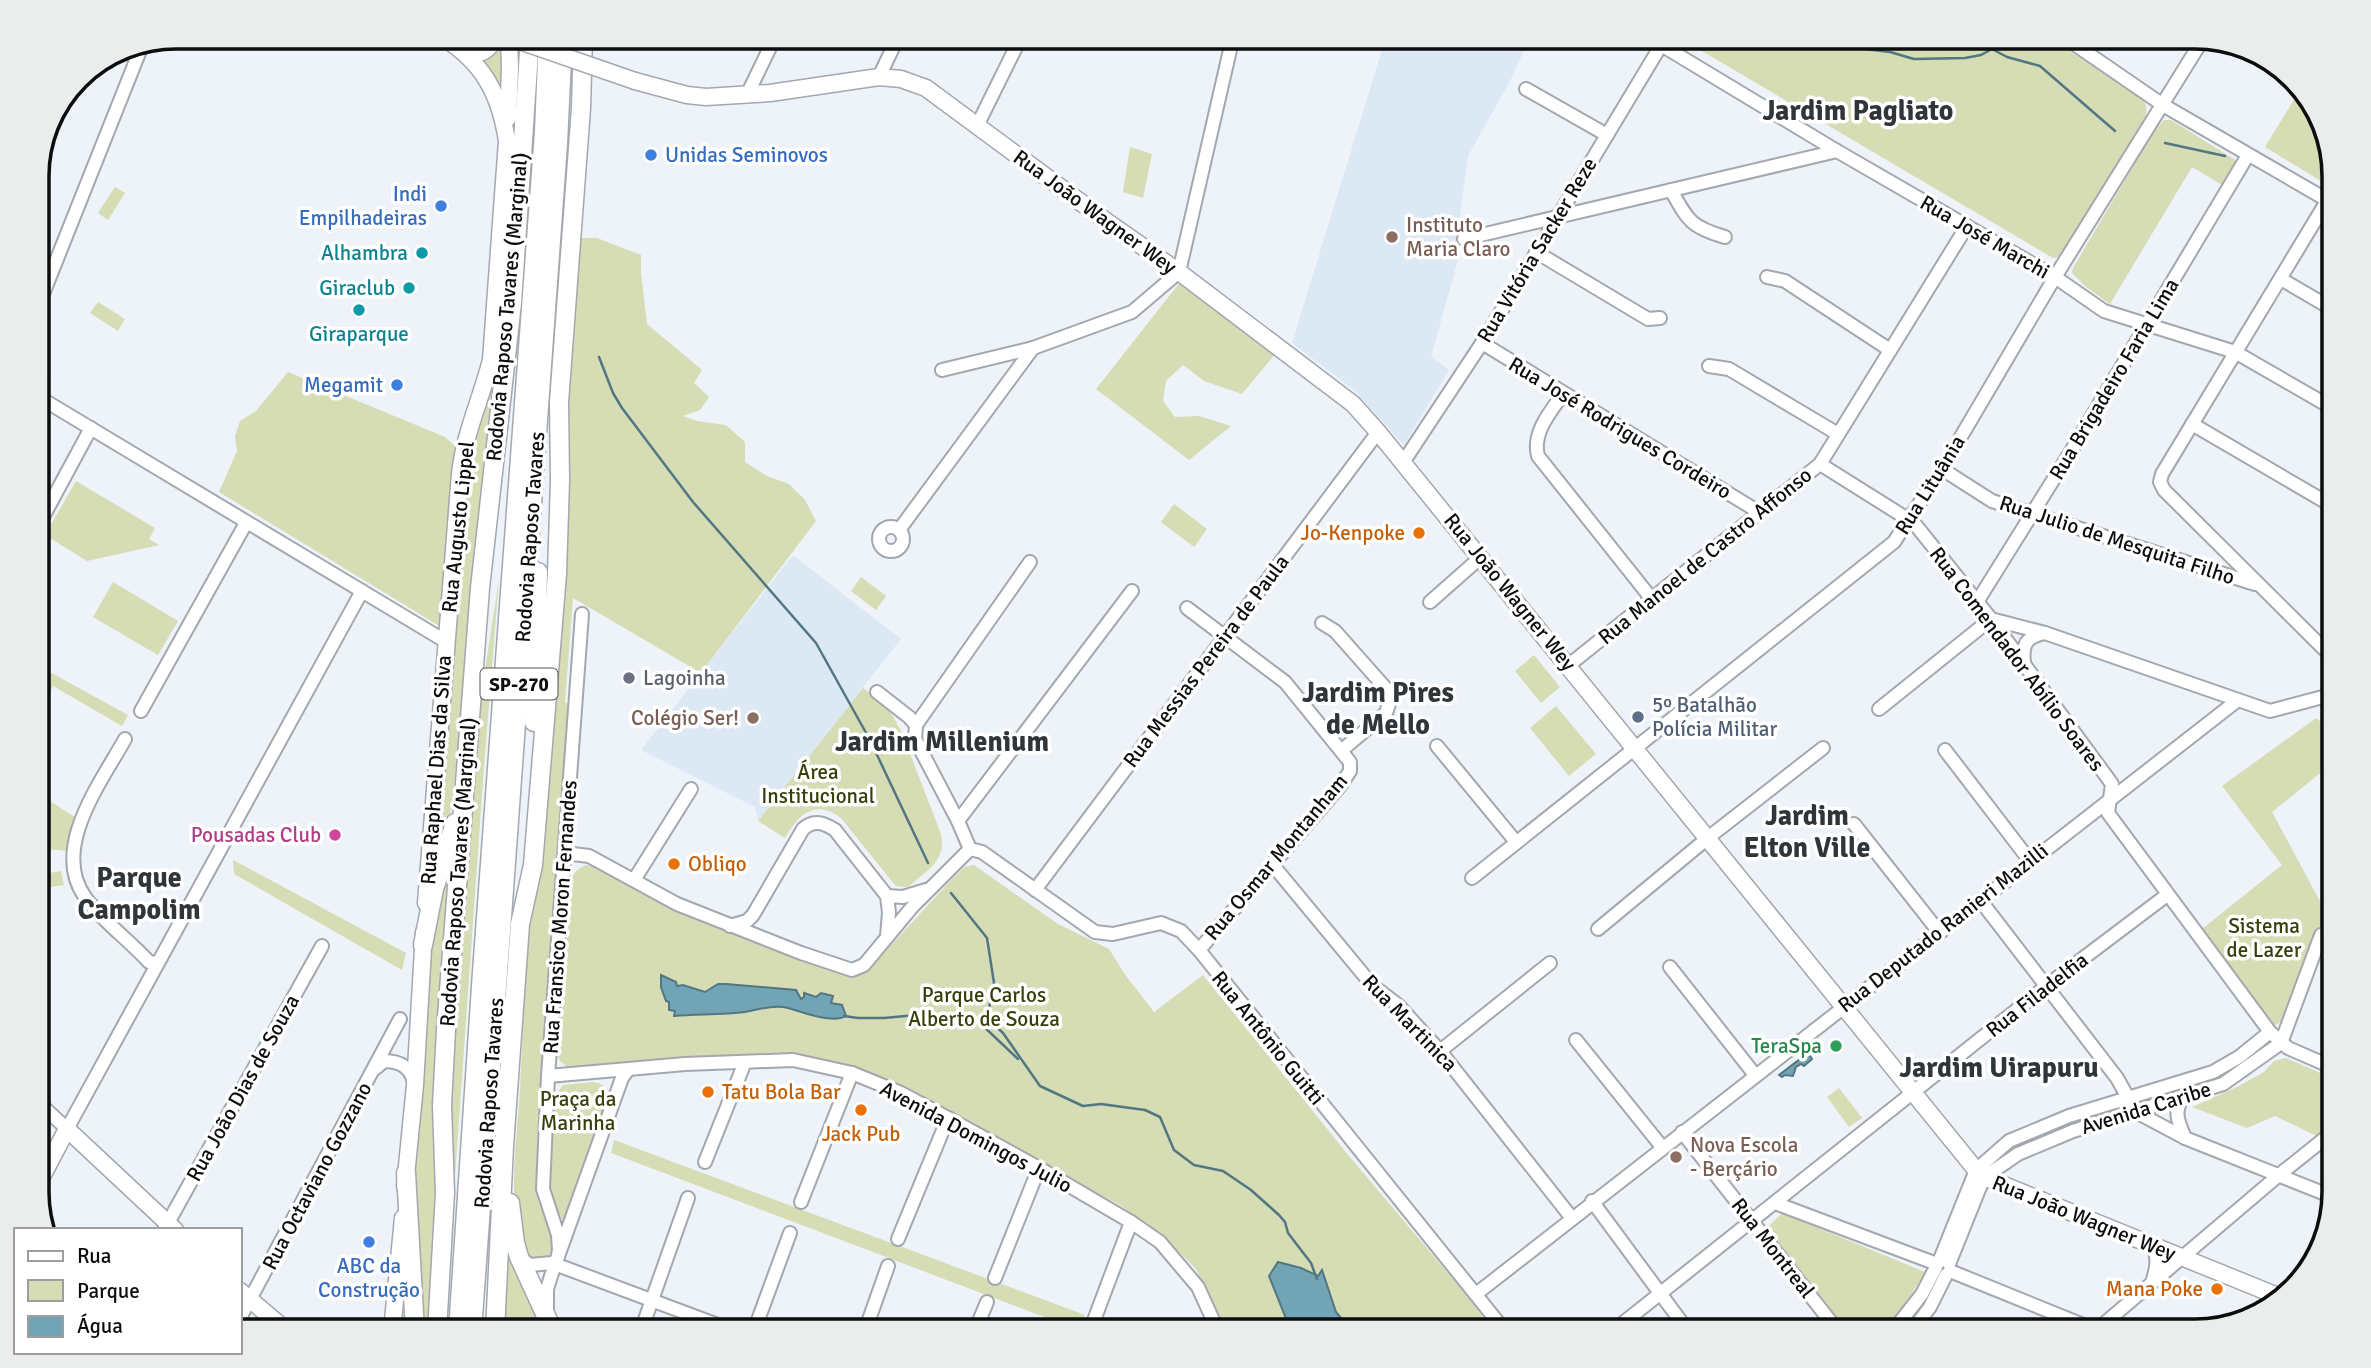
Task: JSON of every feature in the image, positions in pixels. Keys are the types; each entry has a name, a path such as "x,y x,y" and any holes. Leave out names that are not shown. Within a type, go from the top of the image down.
{"highway":[{"name":"Rodovia Raposo Tavares (Marginal)","path":"438,1319 446,1194 442,1105 466,768 486,523 512,303 529,49"},
{"name":"Rodovia Raposo Tavares","path":"459,1319 544,132 547,49"},
{"name":"Rodovia Raposo Tavares","path":"473,1319 544,348 562,49"},
{"name":"SP-270","path":"496,1319 504,1146 520,924 533,865 558,552 559,402 581,108 583,49"},
{"path":"538,799 534,691 538,525 545,439 544,348"},
{"path":"423,944 431,902 453,832 466,768"},
{"name":"SP-270","path":"512,1049 510,1205 519,1257"},
{"path":"406,1173 414,1319"},
{"path":"519,1257 549,1319"}],"main road":[{"name":"Rua Augusto Lippel","path":"445,641 463,449 491,360 507,141 502,112 495,94 484,74 460,49"},
{"path":"465,52 476,54 487,49"},
{"path":"507,141 509,49"},
{"name":"Rua João Wagner Wey","path":"543,49 687,96 770,93 879,77 901,79 926,88 1179,272 1353,404 1404,461 1980,1174 2271,1293"},
{"name":"Rua Raphael Dias da Silva","path":"393,1319 415,1085 445,641"},
{"path":"49,1163 67,1129 169,1227"},
{"path":"56,1150 72,1142 87,1147"},
{"path":"245,1296 273,1319"}],"street":[{"path":"747,95 769,49"},
{"path":"879,77 892,49"},
{"path":"977,126 1015,49"},
{"path":"942,370 1033,348 1132,312 1179,272 1230,49"},
{"name":"Rua Vitória Sacker Reze","path":"1404,461 1482,343 1659,49"},
{"name":"Rua José Marchi","path":"1677,49 1837,150 2055,277 2104,312 2235,352 2322,402"},
{"path":"2089,49 2163,105 2322,198"},
{"name":"Rua Lituânia","path":"1472,878 1894,542 1942,469 2055,277 2197,49"},
{"path":"49,279 138,55"},
{"path":"758,71 762,83 770,93"},
{"path":"1526,89 1607,135"},
{"path":"1464,239 1837,150"},
{"name":"Rua Brigadeiro Faria Lima","path":"1977,602 2148,324 2248,155"},
{"path":"1671,190 1683,213 1700,230 1725,237"},
{"path":"2322,217 2235,352 2162,474 2160,482 2164,490 2322,647"},
{"name":"Rua Manoel de Castro Affonso","path":"1569,665 1820,464 1967,226"},
{"path":"1536,252 1648,319 1660,318"},
{"path":"1766,277 1786,281 1891,350"},
{"path":"2281,279 2322,303"},
{"name":"Rua José Rodrigues Cordeiro","path":"1482,343 1759,512"},
{"path":"900,530 1033,348"},
{"path":"1709,366 1729,369 1838,434"},
{"path":"1563,394 1537,436 1535,446 1538,456 1651,598"},
{"name":"Rua Raphael Dias da Silva","path":"49,403 445,641"},
{"path":"2192,424 2322,501"},
{"path":"49,506 91,428"},
{"name":"Rua Messias Pereira de Paula","path":"1035,890 1378,432"},
{"name":"Rua Comendador Abílio Soares","path":"1820,464 1914,523 1991,619 2112,784 2108,813 2270,1032 2288,1048 2322,1063"},
{"name":"Rua Julio de Mesquita Filho","path":"1942,469 1992,501 2258,586"},
{"path":"141,711 246,523"},
{"path":"1430,602 1482,557"},
{"path":"2222,574 2230,567 2230,557"},
{"path":"565,853 589,856 677,905 730,926 852,970 864,965 929,889 970,849 915,739 916,725 1030,562"},
{"path":"49,1112 67,1129 362,591"},
{"path":"958,821 1132,592"},
{"path":"1187,608 1285,682 1342,750 1387,713 1391,698 1389,692 1335,631 1322,623"},
{"name":"Rua Fransico Moron Fernandes","path":"556,1265 559,1243 543,1189 548,1076 582,614"},
{"path":"1879,709 1991,619 2045,632 2270,711 2322,697"},
{"path":"2024,663 2023,651 2027,641 2034,635 2045,632"},
{"path":"2209,689 2221,700 2221,706 2213,719"},
{"path":"877,692 916,725"},
{"name":"Rua Deputado Ranieri Mazilli","path":"1476,1294 1571,1217 2238,700"},
{"path":"125,739 75,835 73,865 83,895 103,918 149,962 158,961"},
{"path":"1437,746 1516,842"},
{"path":"1598,929 1709,837 1823,748"},
{"name":"Rua Osmar Montanham","path":"1199,950 1340,786 1350,771 1350,762 1342,750"},
{"path":"1945,750 2030,861"},
{"path":"634,880 691,789"},
{"path":"730,926 749,919 755,912 803,829 808,824 817,822 835,830 887,896 887,937"},
{"path":"1854,824 1939,932"},
{"name":"Rua Antônio Guitti","path":"970,849 982,852 1095,932 1113,934 1161,923 1181,931 1496,1319"},
{"name":"Rua Martinica","path":"1272,864 1372,985 1398,1005 1440,1051 1571,1217"},
{"path":"887,896 903,897 929,889"},
{"name":"Rua Filadelfia","path":"1628,1319 2047,986 2167,895"},
{"path":"1980,900 2117,1078 2136,1112 2185,1138 2322,1193"},
{"path":"755,912 756,925 763,938"},
{"name":"Rua João Dias de Souza","path":"169,1227 322,946"},
{"path":"2281,1043 2322,949"},
{"path":"1440,1051 1550,963"},
{"path":"1670,967 1755,1075"},
{"name":"Rua Octaviano Gozzano","path":"245,1296 400,1020"},
{"name":"Avenida Caribe","path":"1921,1319 1930,1307 1980,1174 2009,1141 2068,1116 2213,1072 2239,1057 2270,1032"},
{"path":"1576,1040 1662,1147"},
{"name":"Avenida Caribe","path":"1980,1174 2018,1154 2073,1131 2223,1084 2281,1043"},
{"name":"Avenida Domingos Julio","path":"548,1076 793,1060 852,1073 901,1093 948,1118 1039,1168 1160,1242 1198,1287 1213,1319"},
{"name":"Rua Octaviano Gozzano","path":"373,1071 384,1061 398,1063 410,1071 415,1085"},
{"path":"705,1163 745,1062"},
{"path":"550,1319 547,1289 622,1078 628,1070"},
{"path":"591,1073 609,1084 616,1096"},
{"path":"801,1202 852,1073"},
{"path":"2111,1103 2117,1078"},
{"path":"2182,1099 2177,1107 2177,1118 2185,1138"},
{"path":"898,1239 948,1118"},
{"name":"Rua Montreal","path":"1682,1132 1828,1319"},
{"path":"2115,1319 2182,1257 2322,1140"},
{"path":"995,1278 1039,1168"},
{"path":"645,1319 688,1198"},
{"path":"1592,1201 1679,1319"},
{"path":"1775,1203 1943,1267 2065,1319"},
{"path":"552,1219 561,1230 565,1230 569,1225"},
{"path":"1095,1319 1131,1223"},
{"path":"758,1319 790,1233"},
{"path":"2151,1244 2157,1262 2152,1284"},
{"path":"519,1257 530,1265 552,1263 701,1319"},
{"path":"869,1319 888,1266"},
{"name":"Avenida Caribe","path":"1902,1319 1943,1267"},
{"path":"980,1319 987,1302"}],"shaded area":[{"name":"Instituto Maria Claro","path":"1382,49 1525,49 1468,156 1458,229 1459,256 1431,357 1449,370 1404,445 1354,390 1292,343"},
{"name":"Colégio Ser!","path":"793,555 901,639 758,821 755,807 641,750"}],"green space":[{"path":"489,49 503,49 501,92 478,59"},
{"path":"515,49 522,49 497,378 452,807 434,858 468,464 476,432 513,145"},
{"path":"1698,49 2066,49 2142,98 2146,105 2146,114 2142,125 2058,257 2053,258"},
{"path":"2295,98 2315,135 2320,151 2322,182 2265,147"},
{"path":"2164,120 2171,120 2237,161 2222,185 2192,167 2110,304 2086,287 2072,273 2073,268 2154,131"},
{"path":"1130,147 1152,154 1143,198 1123,192"},
{"path":"115,187 125,193 108,220 98,213"},
{"path":"576,238 597,238 641,255 647,324 702,370 694,383 709,397 700,410 683,416 726,425 745,442 745,462 767,476 789,484 805,500 816,521 701,673 573,598 565,702 570,706 536,1181 538,1201 555,1244 545,1259 529,1259 521,1240 514,1198 515,1154 525,946"},
{"path":"1181,281 1276,353 1242,394 1204,381 1183,365 1166,381 1163,401 1175,417 1199,416 1231,426 1189,460 1096,389"},
{"path":"98,302 125,319 118,331 90,313"},
{"path":"288,372 445,437 455,446 441,627 219,492 237,451 235,436 240,421 256,411"},
{"path":"76,481 155,528 149,539 159,545 87,561 49,537 49,528"},
{"path":"1174,504 1207,529 1194,547 1161,522"},
{"path":"861,577 886,596 876,610 851,591"},
{"path":"499,579 444,1319 448,1076 478,715"},
{"path":"113,582 178,621 158,655 93,617"},
{"path":"1534,655 1560,687 1541,703 1515,671"},
{"path":"49,672 128,715 122,726 53,686 49,694"},
{"name":"Área Institucional","path":"863,688 888,707 902,733 941,834 941,851 934,865 908,887 896,886 841,818 832,812 815,809 808,812 796,822 785,838 758,821"},
{"path":"1556,706 1596,754 1569,776 1530,728"},
{"name":"Sistema de Lazer","path":"2316,718 2322,723 2322,772 2272,812 2322,905 2322,926 2316,930 2282,1020 2276,1025 2271,1023 2202,929 2282,865 2222,786"},
{"path":"49,801 78,819 68,851 49,849"},
{"path":"233,860 406,953 402,970 234,874"},
{"name":"Parque Carlos Alberto de Souza","path":"586,865 595,866 673,909 793,958 853,977 869,969 954,877 965,867 974,865 1058,924 1109,949 1154,1012 1203,975 1484,1319 1220,1319 1196,1269 1166,1238 1120,1205 854,1068 802,1056 682,1058 571,1070 560,1061 555,1049 569,886 574,873"},
{"path":"451,866 439,1197 430,1319 419,1319 412,1158 429,924"},
{"path":"61,871 64,885 49,887 49,873"},
{"path":"2286,1058 2322,1074 2322,1135 2319,1137 2275,1116 2247,1128 2192,1107 2264,1072 2274,1061"},
{"name":"Praça da Marinha","path":"592,1082 604,1087 609,1099 566,1220 563,1221 551,1195 548,1179 554,1097 563,1085"},
{"path":"1839,1088 1862,1118 1849,1127 1827,1097"},
{"path":"614,1140 1085,1315 1083,1319 1050,1319 611,1153"},
{"path":"1782,1213 1925,1272 1894,1319 1839,1319 1767,1228"},
{"path":"504,1239 514,1267 539,1319 501,1319"}],"water":[{"path":"661,975 676,982 677,986 683,985 705,992 718,984 726,984 796,990 801,999 804,993 816,997 821,993 833,996 831,1003 842,1005 846,1016 832,1019 768,1007 736,1013 674,1016 675,1011 669,1010 669,1002 666,1001 661,987"},
{"path":"1808,1053 1812,1059 1804,1066 1801,1064 1796,1067 1793,1076 1779,1075"},
{"path":"1278,1262 1318,1276 1322,1270 1336,1312 1342,1319 1286,1319 1269,1276"}],"waterway":[{"path":"1864,49 1890,52 1914,59 1965,58 1981,55 1992,49"},
{"path":"1992,49 2007,57 2040,66 2115,131"},
{"path":"2165,143 2225,156"},
{"path":"599,357 622,408 693,502 816,643 870,740 928,863"},
{"path":"951,893 987,938 994,983 987,1018 1003,1033 1040,1086 1083,1106 1101,1104 1145,1110 1160,1117 1174,1150 1194,1165 1223,1171 1251,1190 1279,1215 1285,1222 1288,1233 1311,1263 1317,1279"},
{"path":"844,1016 884,1018 927,1014 980,1023 1018,1059"}],"place":[{"name":"Unidas Seminovos","path":"651,155"},
{"name":"Indi Empilhadeiras","path":"441,206"},
{"name":"Instituto Maria Claro","path":"1392,237"},
{"name":"Alhambra","path":"422,253"},
{"name":"Giraclub","path":"409,288"},
{"name":"Giraparque","path":"359,310"},
{"name":"Megamit","path":"397,385"},
{"name":"Jo-Kenpoke","path":"1419,533"},
{"name":"Lagoinha","path":"629,678"},
{"name":"5º Batalhão Polícia Militar","path":"1638,717"},
{"name":"Colégio Ser!","path":"753,718"},
{"name":"Pousadas Club","path":"335,835"},
{"name":"Obliqo","path":"674,864"},
{"name":"TeraSpa","path":"1836,1046"},
{"name":"Tatu Bola Bar","path":"708,1092"},
{"name":"Jack Pub","path":"861,1110"},
{"name":"Nova Escola - Berçário","path":"1676,1157"},
{"name":"ABC da Construção","path":"369,1242"},
{"name":"Mana Poke","path":"2217,1289"}],"district":[{"name":"Jardim Pagliato","path":"1858,110"},
{"name":"Jardim Pires de Mello","path":"1378,708"},
{"name":"Jardim Millenium","path":"942,741"},
{"name":"Jardim Elton Ville","path":"1807,831"},
{"name":"Parque Campolim","path":"139,893"},
{"name":"Jardim Uirapuru","path":"1999,1067"}]}
